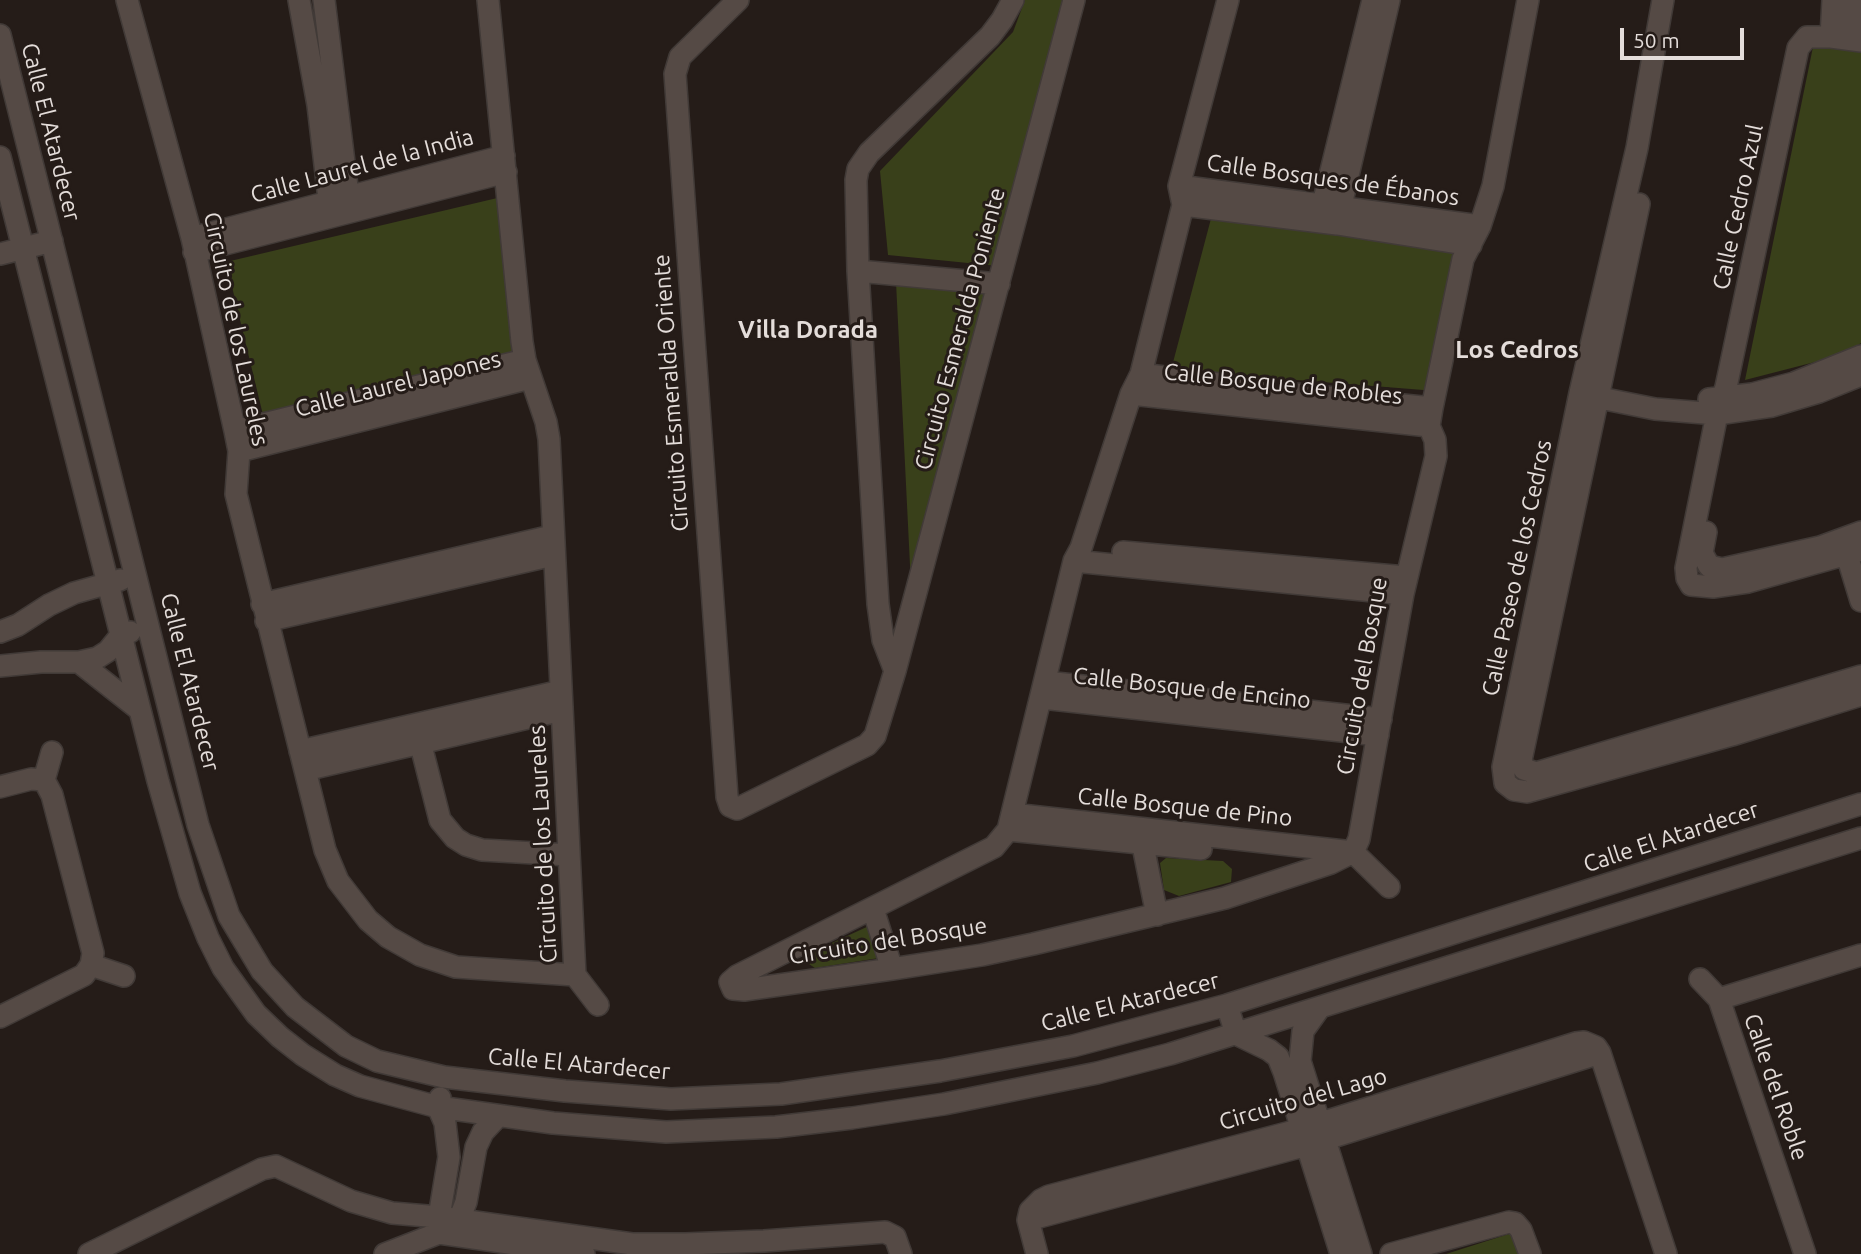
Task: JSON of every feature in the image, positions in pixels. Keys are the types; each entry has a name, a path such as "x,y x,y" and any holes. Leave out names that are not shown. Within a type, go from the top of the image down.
{"street":[{"name":"Circuito de los Laureles","path":"127,0 193,245 237,441 236,494 264,612 325,850 338,881 358,909 388,937 420,955 456,967 575,975 549,439 546,422 527,369 488,0"},
{"name":"Circuito Esmeralda Oriente","path":"738,0 680,57 675,74 727,802 737,809 872,741"},
{"path":"895,671 883,640 878,604 858,271 856,180 863,161 990,36 1013,0"},
{"name":"Circuito Esmeralda Poniente","path":"872,741 895,671 1074,0"},
{"path":"1010,822 1078,554 1131,394 1142,374 1181,195 1228,0"},
{"path":"1330,214 1365,66 1373,0"},
{"path":"1365,66 1389,0"},
{"name":"Circuito del Bosque","path":"1010,822 994,847 737,975 730,986 744,990 982,955 1236,894 1331,863 1353,852 1359,839 1405,585 1436,456 1430,417 1463,259 1476,235 1493,186 1528,0"},
{"name":"Calle Paseo de los Cedros","path":"1644,149 1663,0"},
{"name":"Calle Paseo de los Cedros","path":"1509,787 1503,767 1550,581 1675,0"},
{"path":"1833,0 1848,39"},
{"path":"1848,39 1853,0"},
{"path":"324,2 340,207 318,105 300,4 324,2"},
{"name":"Calle El Atardecer","path":"0,35 198,825 229,916 262,971 295,1007 346,1046 377,1061 444,1077 565,1091 671,1099 781,1094 940,1071 1073,1046 1227,1005 1861,804"},
{"name":"Calle Cedro Azul","path":"1691,585 1686,568 1725,402 1798,48 1803,39 1812,37 1848,39"},
{"path":"0,157 9,229 23,248 140,710 190,893 208,938 237,990 256,1014 280,1037 335,1075 381,1094 438,1107 498,1116 619,1130 667,1132 722,1131 852,1118 944,1104 1097,1073 1236,1034 1861,838"},
{"name":"Calle Laurel de la India","path":"193,245 505,164"},
{"name":"Calle Bosques de Ébanos","path":"1181,195 1476,235"},
{"path":"9,229 46,219"},
{"path":"0,254 52,241"},
{"path":"858,271 999,284"},
{"path":"1590,388 1655,409 1725,402 1755,410 1817,384 1861,356"},
{"name":"Calle Laurel Japones","path":"237,441 527,369"},
{"name":"Calle Bosque de Robles","path":"1142,374 1294,403"},
{"path":"1817,384 1861,375"},
{"name":"Calle Bosque de Robles","path":"1131,394 1294,403 1430,417"},
{"name":"Calle Cedro Azul","path":"1709,566 1703,558 1702,550 1725,402"},
{"path":"1691,585 1709,566 1722,569 1855,541"},
{"path":"1691,585 1713,587 1748,582 1855,541"},
{"path":"1855,541 1861,601"},
{"path":"264,612 553,546"},
{"path":"1078,554 1405,585"},
{"path":"0,632 18,625 74,593 136,576"},
{"name":"Calle Paseo de los Cedros","path":"1524,769 1521,760 1550,581"},
{"path":"0,666 79,662 97,658 108,651 121,635 149,626"},
{"path":"79,662 140,710"},
{"path":"1861,676 1730,726 1527,792 1509,787 1524,769 1536,773 1730,726 1861,695"},
{"name":"Calle Bosque de Encino","path":"1044,690 1379,727"},
{"path":"303,761 562,700"},
{"path":"418,734 440,820 454,838 482,850 569,855"},
{"path":"0,1017 84,975 92,965 93,953 52,795 44,780 52,752"},
{"path":"0,787 31,779 44,780"},
{"name":"Calle Bosque de Pino","path":"1010,822 1141,836 1353,852"},
{"path":"1141,836 1157,915"},
{"name":"Calle Bosque de Pino","path":"1141,836 1331,863"},
{"path":"1353,852 1390,887"},
{"path":"873,909 892,969"},
{"path":"1500,918 1510,947"},
{"name":"Calle del Roble","path":"1805,1254 1719,999 1861,955"},
{"path":"92,965 124,976"},
{"path":"575,975 598,1005"},
{"path":"1700,979 1719,999"},
{"path":"1227,1005 1236,1034 1278,1057 1313,1134 1361,1254"},
{"path":"1318,1010 1303,1031 1300,1061 1313,1134 1341,1254"},
{"name":"Circuito del Lago","path":"1037,1254 1028,1220 1030,1210 1049,1196 1313,1134 1600,1053 1666,1254"},
{"path":"940,1071 944,1104"},
{"path":"444,1077 438,1107 445,1123 449,1157 446,1223"},
{"path":"386,1254 446,1223 466,1202 476,1147 483,1132 498,1116"},
{"path":"89,1254 270,1166 282,1167 332,1194 376,1210 446,1223 504,1241 584,1254"},
{"path":"1391,1254 1509,1222 1521,1230 1530,1254"},
{"path":"504,1241 634,1249 685,1244 770,1250 885,1232 891,1233 900,1249"}],"green space":[{"path":"1025,0 1070,0 998,266 888,255 880,171 1013,32"},
{"path":"1814,42 1861,49 1861,343 1846,354 1745,380"},
{"path":"510,195 526,353 263,415 226,262"},
{"path":"1213,211 1463,242 1436,391 1171,370"},
{"path":"896,282 1001,293 913,626"},
{"path":"1166,858 1223,861 1232,869 1231,882 1179,896 1164,890 1160,863"},
{"path":"871,925 879,958 815,968 806,962 808,954"},
{"path":"1512,1233 1519,1254 1446,1254"}],"district":[{"name":"Villa Dorada","path":"808,330"},
{"name":"Los Cedros","path":"1517,350"}]}
